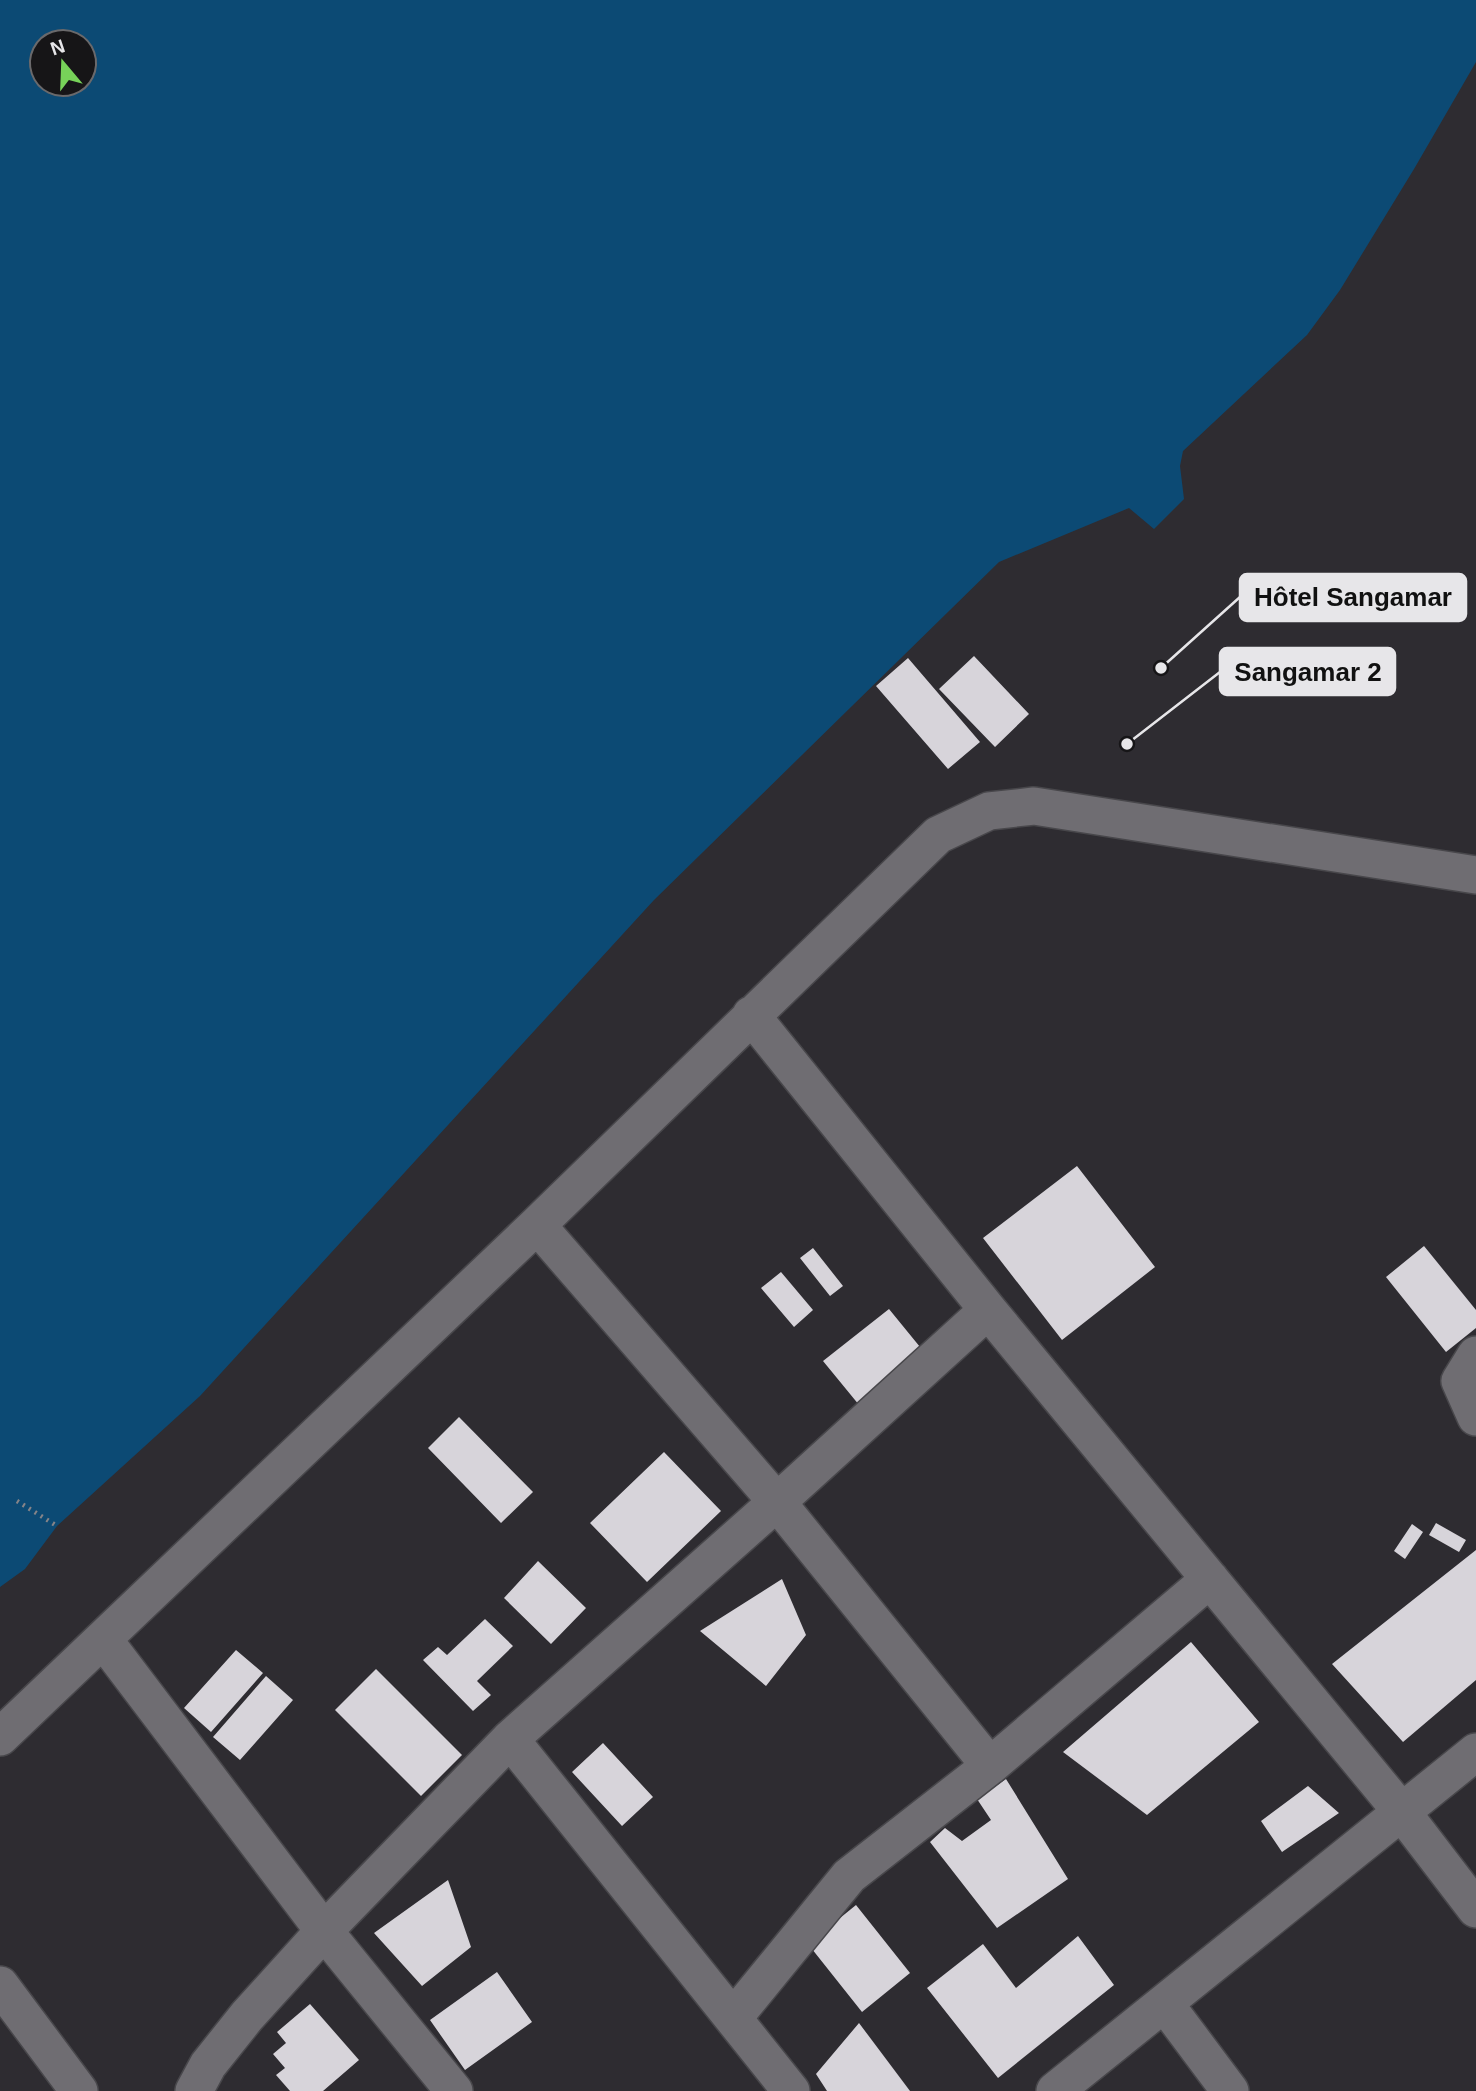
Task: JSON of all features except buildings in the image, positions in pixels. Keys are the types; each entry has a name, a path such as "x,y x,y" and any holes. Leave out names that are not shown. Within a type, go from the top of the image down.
{"street":[{"path":"0,1737 537,1225 938,835 989,811 1034,806 1476,875"},
{"path":"751,1015 988,1310 1401,1811 1476,1909"},
{"path":"537,1225 777,1502 990,1766"},
{"path":"194,2091 208,2066 247,2016 324,1931 510,1739 988,1310"},
{"path":"1476,1355 1460,1381 1476,1417"},
{"path":"734,2017 849,1876 990,1766 1210,1579"},
{"path":"103,1639 324,1931 454,2091"},
{"path":"510,1739 791,2091"},
{"path":"1055,2091 1476,1752"},
{"path":"0,1985 79,2091"},
{"path":"1165,2004 1230,2091"}],"path":[{"path":"17,1501 57,1526"}],"water":[{"path":"0,0 1476,0 1476,62 1414,169 1340,290 1307,335 1183,451 1180,466 1184,499 1154,529 1129,508 999,562 654,900 200,1396 57,1526 25,1569 0,1587"}],"place":[{"name":"Hôtel Sangamar","path":"1161,668"},
{"name":"Sangamar 2","path":"1127,744"}]}
